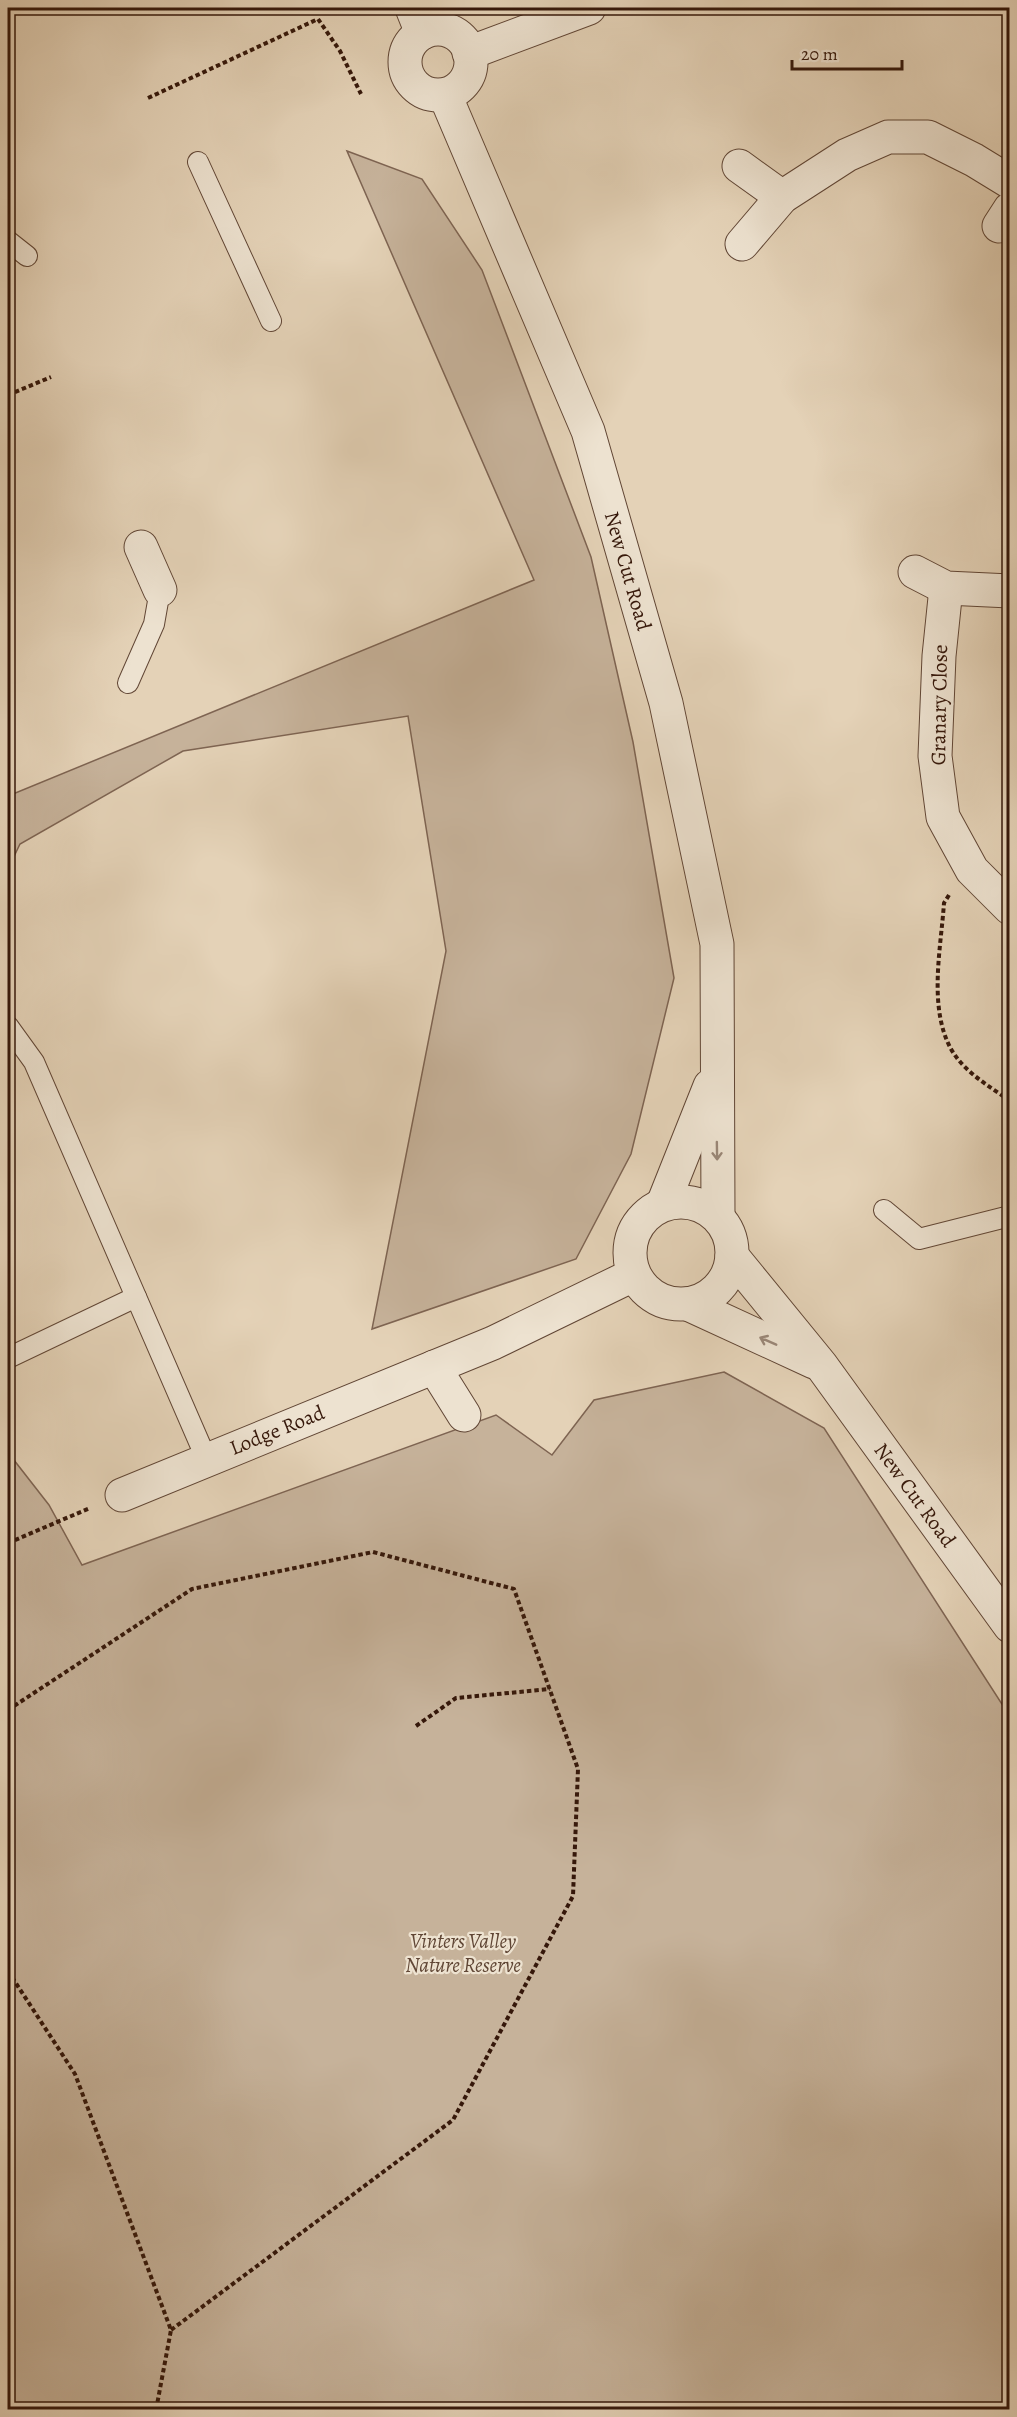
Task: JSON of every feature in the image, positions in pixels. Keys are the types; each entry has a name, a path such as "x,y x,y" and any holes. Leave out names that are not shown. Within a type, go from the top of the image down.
{"street":[{"path":"470,53 589,8"},
{"path":"417,20 433,30 448,31 458,36 470,53 471,65 465,81 445,95 424,93 414,86 407,75 404,63 406,51 417,20"},
{"name":"New Cut Road","path":"445,95 588,431 666,704 717,944 718,1217 727,1229 732,1256 821,1365 1010,1626"},
{"path":"742,244 782,197 847,155 888,137 928,137 974,160 1010,182"},
{"path":"739,166 782,197"},
{"path":"141,547 160,590"},
{"path":"915,572 946,588 1010,591"},
{"name":"Granary Close","path":"946,588 939,657 935,756 943,817 969,865 1010,908"},
{"name":"New Cut Road","path":"716,1071 663,1204 648,1213 633,1233 629,1258 633,1275 643,1288 656,1298 671,1304 688,1304 821,1365"},
{"path":"663,1204 678,1201 693,1202 718,1217"},
{"path":"688,1304 705,1298 719,1288 728,1273 732,1256"},
{"name":"Lodge Road","path":"122,1495 206,1458 494,1343 633,1275"},
{"path":"434,1366 464,1415"}],"lane":[{"path":"198,162 271,321"},
{"path":"8,241 27,256"},
{"path":"128,683 154,624 160,590"},
{"path":"8,1026 34,1062 206,1458"},
{"path":"884,1210 919,1239 1010,1216"},
{"path":"8,1358 136,1297"}],"path":[{"path":"148,98 318,19 340,51 361,94"},
{"path":"8,395 51,377"},
{"path":"969,865 944,903 939,983 940,1016 951,1049 973,1074 1010,1101"},
{"path":"8,1543 122,1495"},
{"path":"8,1710 192,1589 373,1552 514,1589 578,1769 573,1896 453,2120 171,2330"},
{"path":"416,1726 456,1698 549,1689"},
{"path":"8,1971 75,2074 171,2330 156,2409"}],"green space":[{"path":"347,151 422,179 482,270 591,557 633,742 674,978 631,1154 576,1259 372,1329 446,951 408,716 183,751 20,844 8,869 8,796 534,580"},
{"name":"Vinters Valley Nature Reserve","path":"724,1372 824,1428 1009,1715 1009,2409 8,2410 8,1457 10,1455 49,1505 82,1565 496,1415 552,1455 594,1400"}]}
